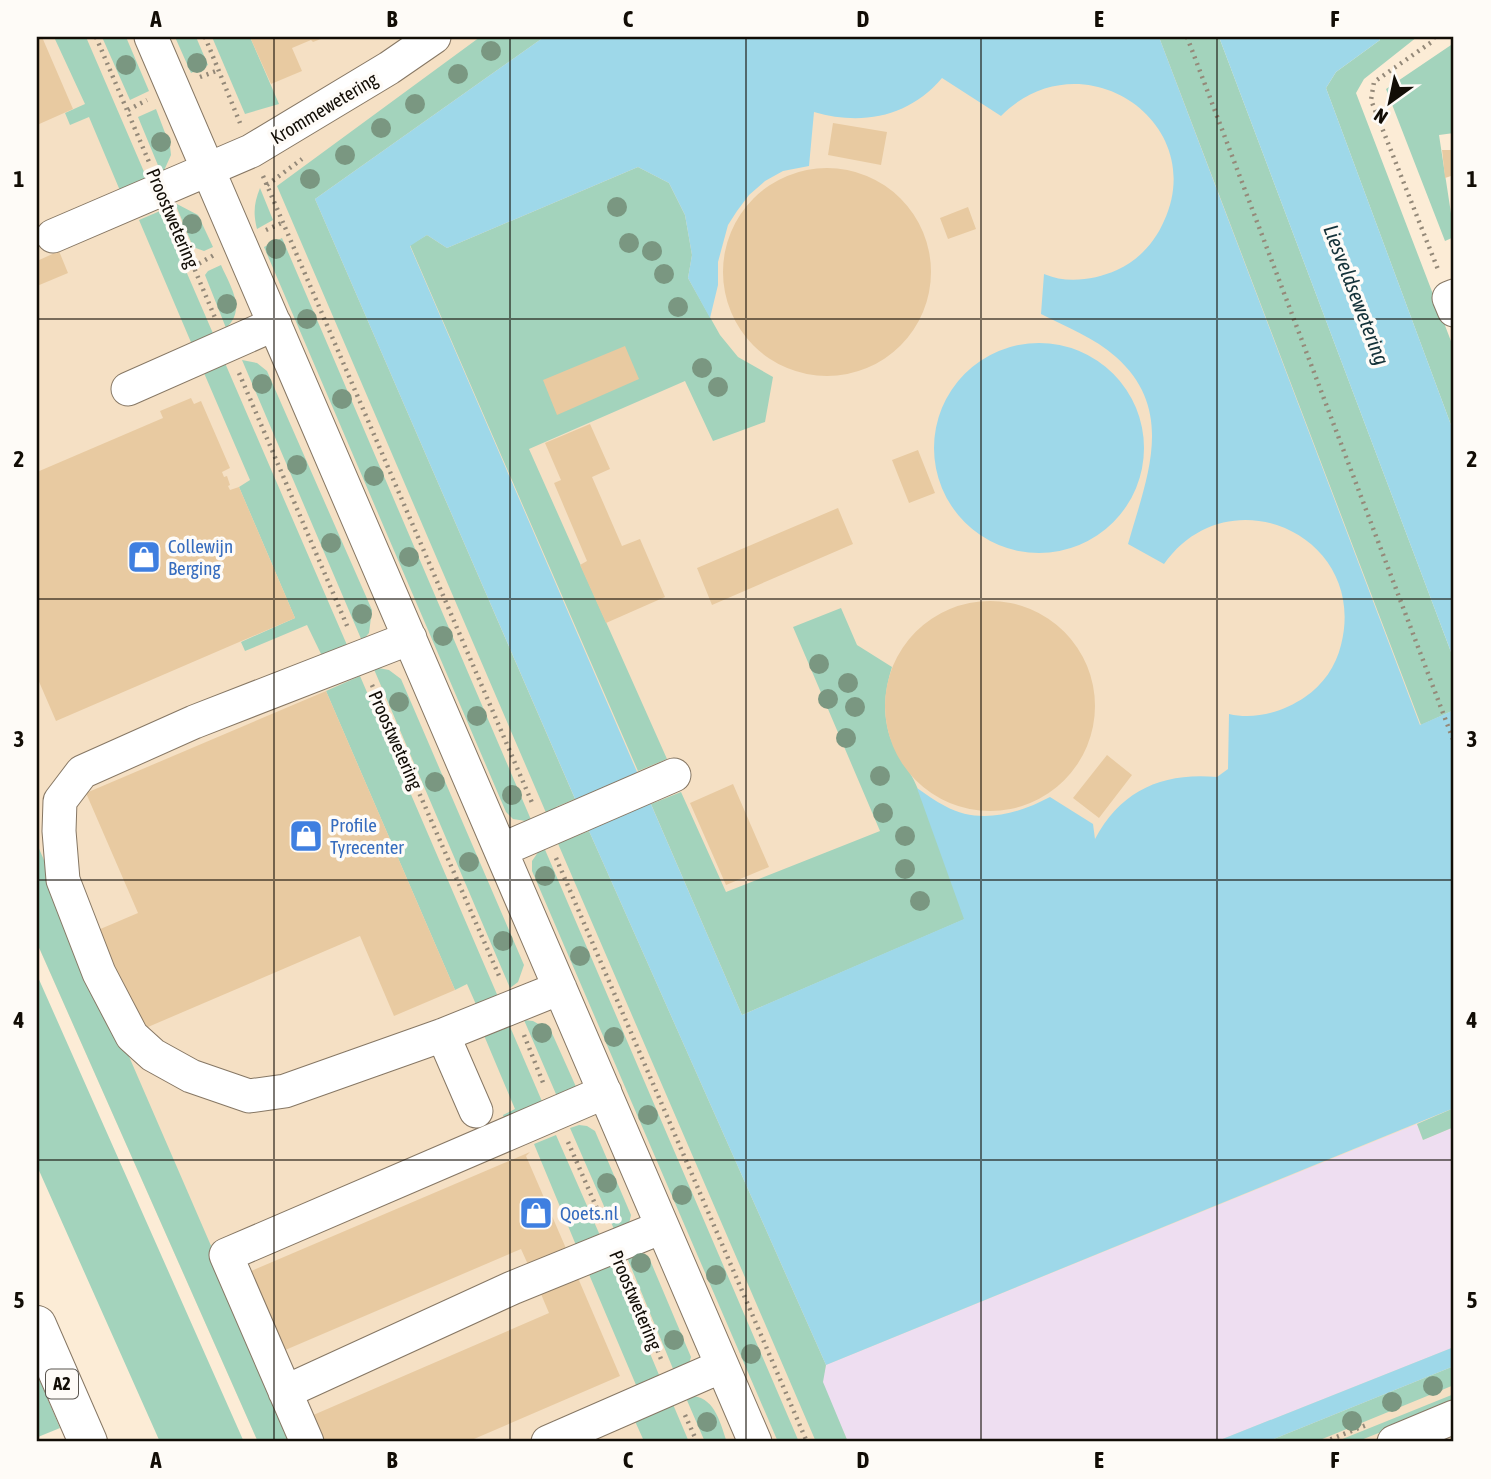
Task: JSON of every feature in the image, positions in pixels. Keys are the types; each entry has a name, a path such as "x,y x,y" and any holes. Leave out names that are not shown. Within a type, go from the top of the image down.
{"highway":[{"name":"A2","path":"37,1325 88,1442"}],"street":[{"path":"151,37 755,1442"},
{"name":"Krommewetering","path":"53,236 251,152 389,68 434,37"},
{"path":"128,389 275,324"},
{"path":"410,638 194,722 82,772 60,801 59,831 63,880 99,973 132,1036 153,1055 191,1076 249,1096 285,1091 443,1035 560,989"},
{"path":"501,850 674,775"},
{"path":"443,1035 476,1111"},
{"path":"307,1442 226,1255 605,1092"},
{"path":"285,1392 512,1288 662,1227"},
{"path":"548,1442 722,1366"},
{"path":"1394,1442 1454,1417"}],"path":[{"name":"Proostwetering","path":"96,37 697,1442"},
{"path":"205,37 251,152 553,827 807,1442"},
{"path":"1187,37 1454,742"},
{"path":"1434,37 1433,41 1374,82 1371,100 1453,301"}],"shaded area":[{"path":"37,37 1210,37 1454,677 1454,1442 258,1442 37,943"},
{"path":"1417,1124 1423,1140 1454,1127 1454,1347 1215,1442 848,1442 822,1382 826,1365"}],"green space":[{"path":"54,37 86,37 148,181 121,193 89,117 70,125 65,113 85,104"},
{"path":"102,37 126,37 149,91 130,100"},
{"path":"175,37 196,37 208,65 191,73"},
{"path":"212,37 250,37 279,104 245,114"},
{"path":"480,37 544,37 315,199 575,799 556,807 557,812 547,815 277,186"},
{"path":"1159,37 1219,37 1454,660 1454,710 1421,725"},
{"path":"1378,37 1417,37 1364,79 1356,93 1454,349 1454,433 1326,88 1336,72 1380,40"},
{"path":"1454,43 1454,133 1439,135 1454,233 1454,237 1445,241 1386,89"},
{"path":"156,109 171,155 162,175 138,117"},
{"path":"638,167 669,183 685,215 692,255 688,278 720,335 738,357 773,377 765,422 713,441 685,381 529,449 667,759 638,771 410,245 427,235 447,248"},
{"path":"260,188 273,220 257,229 255,208"},
{"path":"175,203 198,215 213,247 204,251 193,247"},
{"path":"160,211 215,338 193,347 139,220"},
{"path":"282,238 532,822 513,819 506,812 264,247"},
{"path":"221,265 236,305 232,321 226,328 205,275"},
{"path":"242,360 257,363 267,371 372,610 369,633 362,641"},
{"path":"225,363 347,645 322,656 307,625 245,651 241,642 295,618 239,487 250,480 204,373"},
{"path":"841,608 857,645 892,667 885,703 889,734 917,787 965,919 742,1015 651,804 681,792 726,892 880,831 793,627"},
{"path":"373,667 389,670 401,679 524,965 518,982 510,988"},
{"path":"360,676 499,999 478,1009 467,984 455,990 326,691"},
{"path":"589,831 826,1365 823,1382 848,1442 816,1442 556,839 567,835 569,839"},
{"path":"37,844 296,1442 258,1442 37,943"},
{"path":"543,845 799,1442 778,1442 532,871 532,861"},
{"path":"37,975 244,1442 160,1442 37,1166"},
{"path":"524,1020 533,1021 551,1031 577,1089 562,1108"},
{"path":"508,1022 547,1113 509,1129 503,1115 515,1109 483,1033"},
{"path":"1454,1108 1454,1127 1423,1140 1417,1124"},
{"path":"579,1125 595,1131 631,1215 629,1224 617,1236 570,1128"},
{"path":"556,1135 602,1240 578,1250 534,1144"},
{"path":"641,1254 650,1260 691,1357 689,1364 676,1376 626,1255"},
{"path":"612,1263 662,1382 639,1392 588,1272"},
{"path":"1454,1366 1454,1385 1315,1442 1266,1442"},
{"path":"37,1374 60,1428 38,1437 37,1435"},
{"path":"1454,1394 1454,1403 1356,1442 1335,1442"},
{"path":"694,1396 712,1407 727,1442 705,1442 686,1398"},
{"path":"672,1402 689,1442 636,1442 643,1439 634,1419"}],"water":[{"path":"544,37 1159,37 1420,725 1454,710 1454,1108 826,1365 589,831 315,199","holes":["942,78 1001,116 1033,93 1067,84 1100,87 1130,101 1154,122 1169,151 1173,184 1160,229 1139,256 1108,273 1071,280 1044,274 1041,314 1108,350 1135,378 1146,400 1152,447 1128,544 1164,564 1191,537 1223,523 1256,520 1287,529 1314,547 1334,573 1344,606 1341,645 1336,660 1323,681 1296,702 1278,711 1259,715 1229,714 1228,769 1217,777 1179,778 1146,788 1117,808 1095,839 1093,824 1050,797 1012,812 985,816 958,812 917,788 964,919 742,1015 410,246 427,235 447,248 638,167 669,183 685,215 692,255 688,278 710,318 718,285 718,262 728,225 749,195 765,181 783,171 809,166 814,112 850,118 884,115 915,102"]},
{"name":"Liesveldsewetering","path":"1219,37 1378,37 1380,40 1336,72 1326,88 1454,433 1454,660"},
{"path":"1039,343 1060,345 1079,351 1098,360 1114,373 1127,389 1136,408 1142,427 1142,469 1136,488 1127,507 1114,523 1098,536 1079,545 1060,551 1039,553 1018,551 999,545 980,536 964,523 951,507 942,488 936,469 934,448 936,427 942,408 951,389 964,373 980,360 999,351 1018,345"},
{"path":"1454,1347 1454,1366 1266,1442 1215,1442"}],"building":[{"path":"37,37 42,37 73,109 37,125"},
{"path":"250,37 326,37 292,48 302,71 271,84"},
{"path":"833,123 887,132 881,165 828,155"},
{"path":"1442,150 1454,150 1454,175 1445,178"},
{"path":"827,168 867,176 885,185 901,198 914,214 923,232 931,272 923,312 914,330 901,346 885,359 867,368 827,376 787,368 769,359 753,346 740,330 731,312 723,272 731,232 740,214 753,198 769,185 787,176"},
{"path":"968,207 976,229 948,239 940,218"},
{"path":"59,251 68,273 37,286 37,261"},
{"path":"625,346 639,379 557,415 543,380"},
{"path":"191,398 194,404 201,401 230,468 222,472 224,477 227,476 230,490 239,487 295,618 56,721 37,677 37,472 163,418 160,411"},
{"path":"590,424 610,469 592,477 622,546 640,539 665,597 606,623 580,565 587,561 554,483 561,480 545,443"},
{"path":"918,450 935,493 909,503 892,460"},
{"path":"838,508 853,544 712,605 697,568"},
{"path":"990,601 1030,609 1064,632 1087,666 1095,706 1087,746 1064,780 1030,803 990,811 950,803 916,780 893,746 885,706 893,666 916,632 950,609"},
{"path":"326,691 455,990 394,1016 360,936 141,1030 98,930 138,913 86,793"},
{"path":"1107,755 1132,775 1099,818 1073,798"},
{"path":"733,784 769,867 726,885 690,803"},
{"path":"530,1152 526,1156 568,1253 530,1269 521,1249 283,1351 249,1272"},
{"path":"578,1278 620,1376 467,1442 323,1442 311,1416 549,1313 541,1294"}],"place":[{"name":"Collewijn Berging","path":"144,557"},
{"name":"Profile Tyrecenter","path":"306,836"},
{"name":"Qoets.nl","path":"536,1213"}]}
